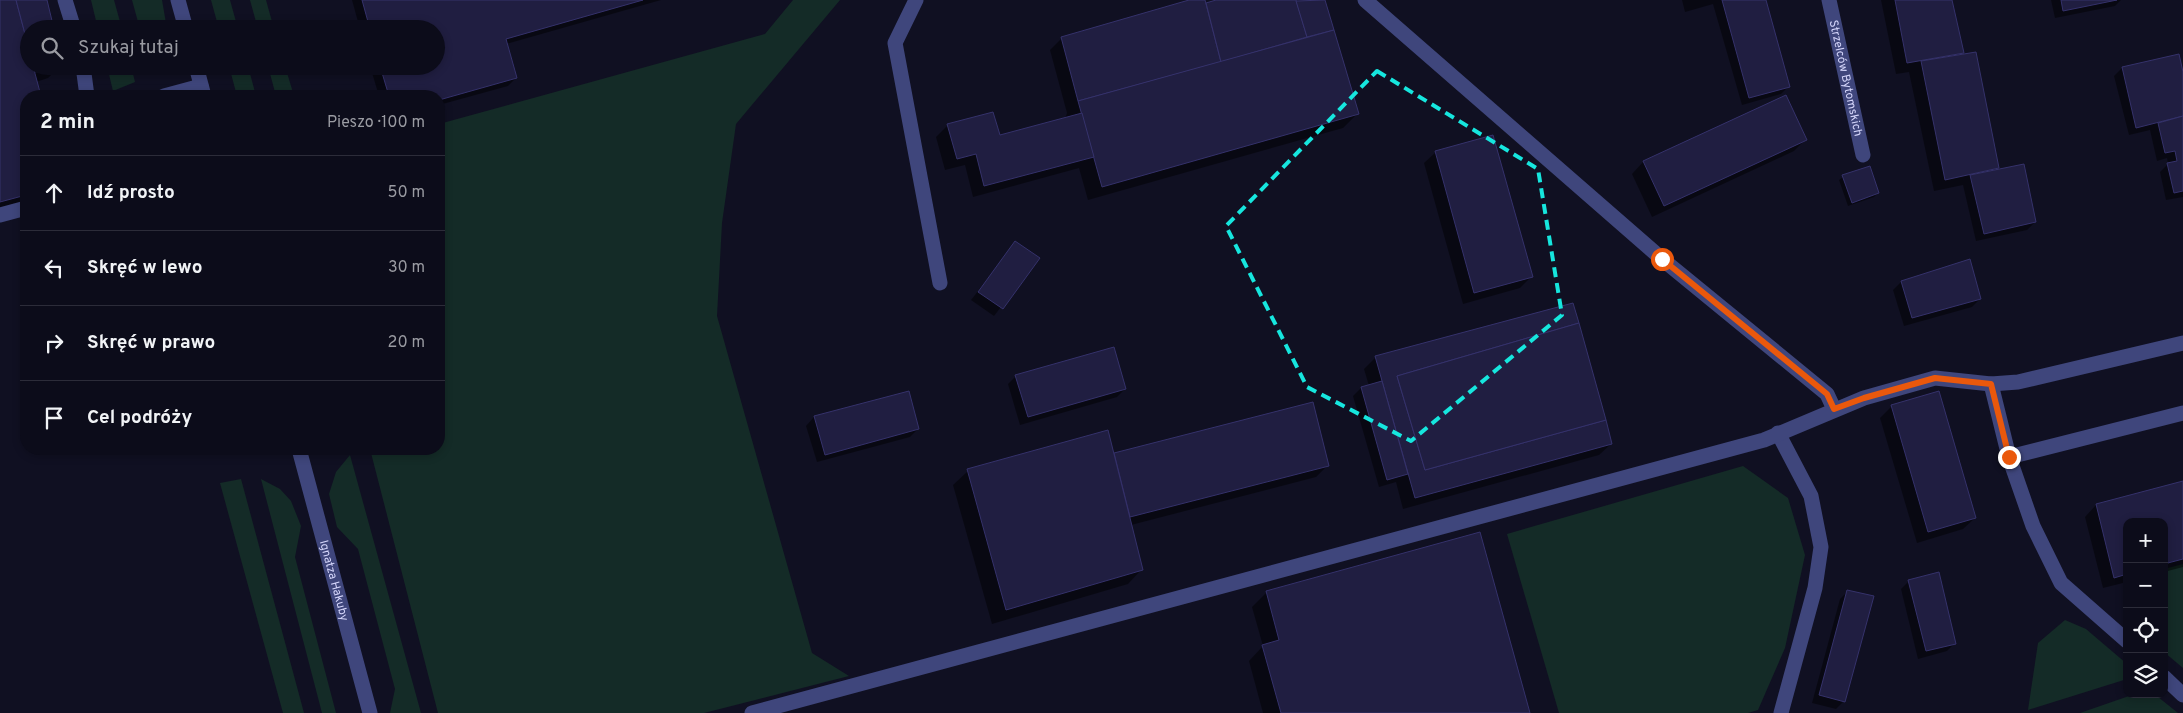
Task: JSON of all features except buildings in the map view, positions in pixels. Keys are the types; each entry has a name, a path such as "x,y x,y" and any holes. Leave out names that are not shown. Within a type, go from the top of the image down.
{"street":[{"path":"66,0 72,20"},
{"path":"178,0 184,20"},
{"path":"916,0 895,43 940,283"},
{"path":"1366,0 1662,259 1827,394 1834,409"},
{"name":"Strzelców Bytomskich","path":"1829,0 1863,156"},
{"path":"84,75 85,90"},
{"path":"199,75 203,90"},
{"path":"0,214 20,209"},
{"path":"752,713 1735,448 1778,433 1864,398 1935,378 1991,384 2025,381 2183,343"},
{"path":"1991,384 2009,457 2033,526 2061,582 2123,637"},
{"path":"2009,457 2183,413"},
{"path":"1778,433 1811,496 1821,547 1814,588 1781,713"},
{"name":"Ignatza Hakuby","path":"301,455 370,713"},
{"path":"2168,681 2183,695"}],"highlighted area":[{"path":"1377,71 1538,169 1562,315 1411,441 1307,387 1226,226"}],"green space":[{"path":"91,0 114,0 120,20 96,20"},
{"path":"132,0 162,0 165,20 138,20"},
{"path":"211,0 230,0 236,20 217,20"},
{"path":"250,0 266,0 272,20 256,20"},
{"path":"793,0 840,0 736,124 722,223 717,316 812,653 849,676 704,713 438,713 372,455 445,455 445,122 765,34"},
{"path":"109,75 133,75 135,82 113,90"},
{"path":"231,75 250,75 254,90 235,90"},
{"path":"270,75 288,75 292,90 274,90"},
{"path":"350,455 421,713 390,713 395,689 358,549 337,527 329,494 336,472"},
{"path":"1743,466 1788,498 1805,555 1785,648 1758,710 1748,713 1559,713 1507,534"},
{"path":"241,479 304,713 283,713 220,483"},
{"path":"261,479 280,489 291,501 301,526 295,557 336,713 322,713"},
{"path":"2183,564 2183,668 2168,655 2168,568"},
{"path":"2065,620 2086,629 2123,661 2123,680 2028,710 2038,643"},
{"path":"2123,698 2159,698 2178,713 2080,713"}],"route":[{"path":"1662,259 1827,394 1834,409 1864,398 1935,378 1991,384 2009,457"}]}
